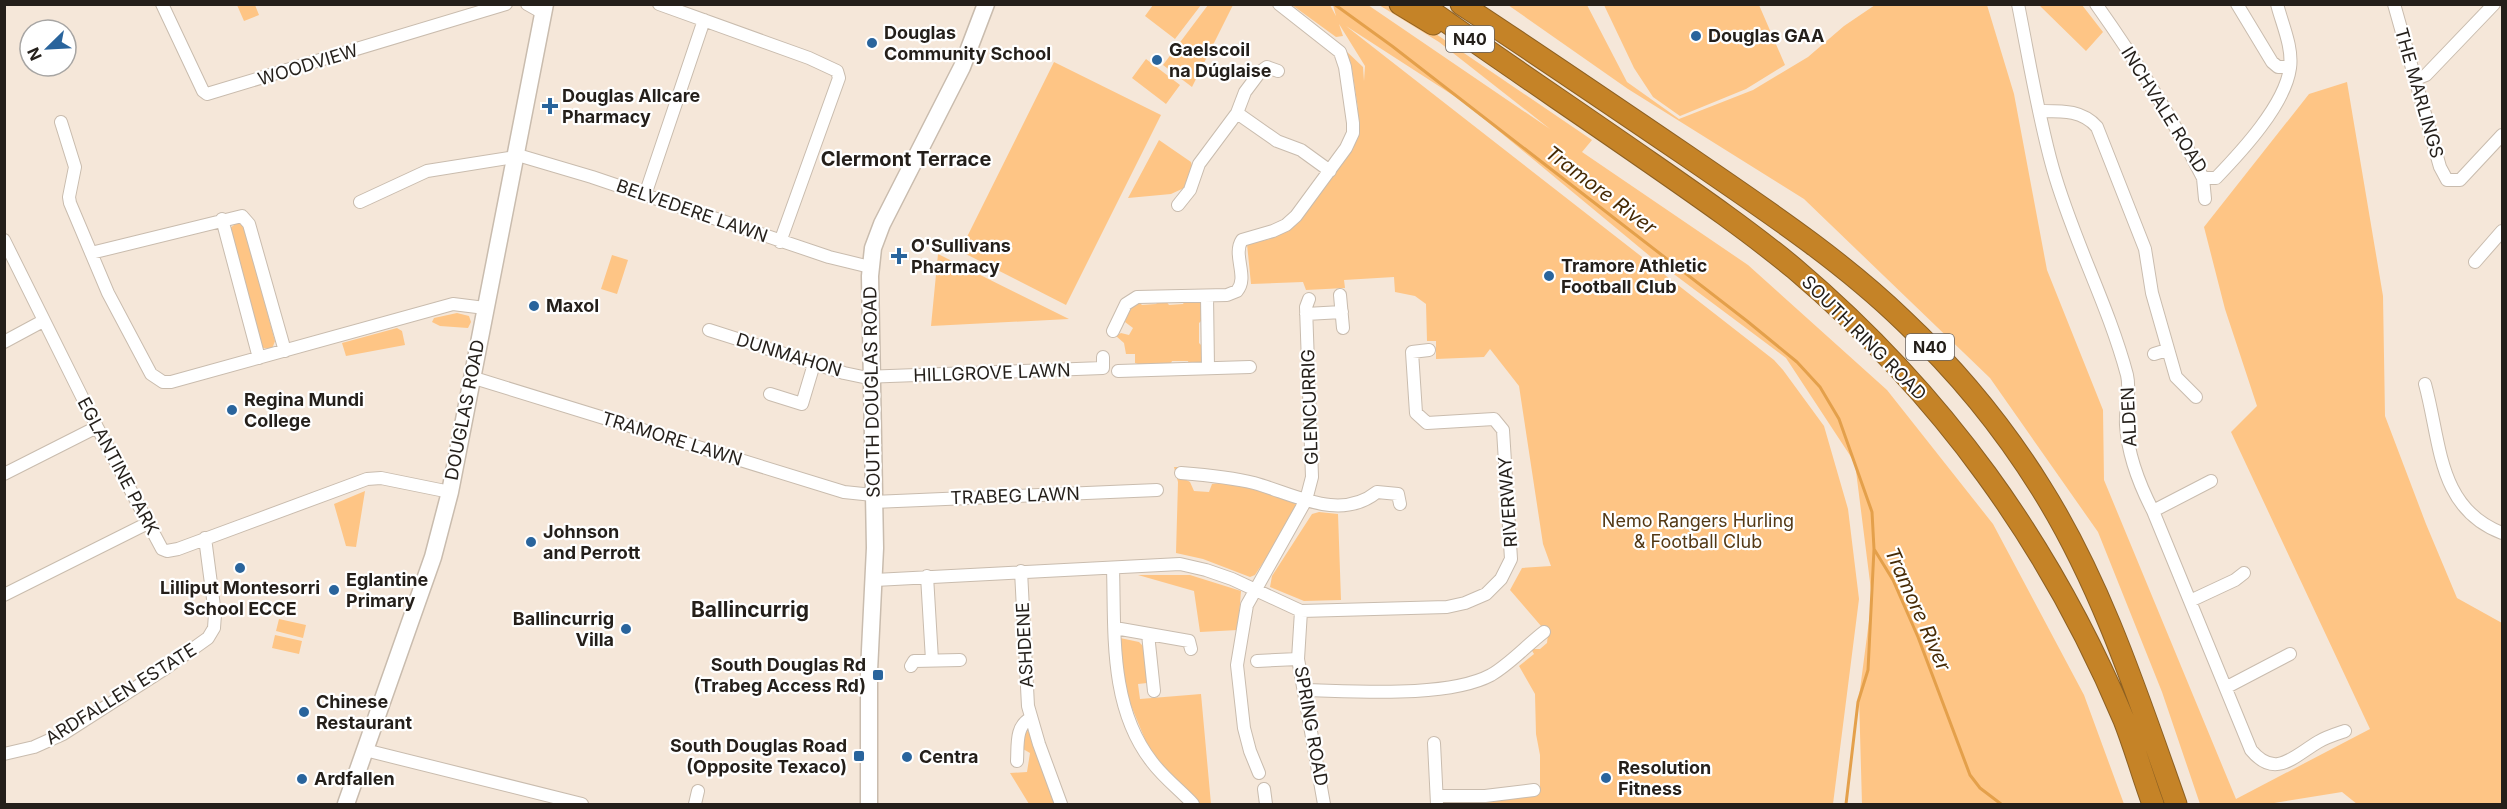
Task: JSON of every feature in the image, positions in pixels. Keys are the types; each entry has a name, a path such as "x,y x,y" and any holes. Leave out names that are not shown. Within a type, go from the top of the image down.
{"highway":[{"path":"1400,4 1519,73"},
{"name":"SOUTH RING ROAD","path":"1421,4 1718,210 1794,268 1851,320 1932,405 1988,475 2052,575 2124,722 2153,804"},
{"name":"SOUTH RING ROAD","path":"1461,4 1757,204 1840,267 1903,320 1953,372 1996,422 2041,487 2071,539 2097,594 2144,712 2176,804"},
{"path":"1468,4 1509,36"}],"main road":[{"name":"SOUTH DOUGLAS ROAD","path":"869,804 869,671 875,580 870,267 878,232 962,67 986,4"},
{"name":"DOUGLAS ROAD","path":"346,804 433,557 450,492 544,9"}],"street":[{"name":"WOODVIEW","path":"162,4 202,91 207,94 506,4"},
{"path":"527,4 544,9"},
{"path":"659,4 834,68 839,78 780,242"},
{"path":"1113,330 1126,304 1137,297 1207,296 1232,293 1241,287 1238,248 1247,237 1273,231 1290,221 1346,148 1353,133 1351,100 1343,59 1334,46 1279,4"},
{"name":"ALDEN","path":"2018,4 2040,111 2059,186 2077,241 2107,313 2127,378 2129,396 2126,424 2137,480 2153,511 2251,750 2260,760 2272,765 2287,763 2302,751 2332,741 2345,731"},
{"name":"INCHVALE ROAD","path":"2096,4 2134,57 2173,120 2203,178 2216,178 2252,140 2286,84 2290,67"},
{"path":"2237,4 2272,62 2278,67 2290,67 2289,49 2277,4"},
{"name":"THE MARLINGS","path":"2394,4 2440,167 2447,180 2460,180 2502,135"},
{"path":"2416,79 2426,75 2494,4"},
{"path":"645,195 704,20"},
{"path":"1178,205 1190,190 1199,163 1237,113 1245,92 1260,72 1267,67 1278,72"},
{"path":"2040,111 2069,112 2088,117 2097,127 2145,249 2152,293 2176,378 2196,397"},
{"path":"1237,113 1277,141 1301,150 1330,171"},
{"path":"61,122 74,160 69,203 112,301 151,374 156,378 171,382 453,304 485,308"},
{"name":"BELVEDERE LAWN","path":"360,202 427,171 521,156 645,195 780,242 870,267"},
{"path":"2203,178 2205,199"},
{"path":"91,253 222,219 242,216 249,224 285,351"},
{"path":"222,219 259,358"},
{"path":"2475,262 2502,231"},
{"name":"EGLANTINE PARK","path":"4,240 43,321 158,544 167,551 373,477 450,492"},
{"path":"1340,295 1343,328"},
{"path":"1207,296 1208,368"},
{"name":"GLENCURRIG","path":"1259,773 1244,728 1237,665 1247,605 1306,500 1312,477 1305,307 1309,299"},
{"path":"1306,314 1342,312"},
{"path":"4,342 43,321"},
{"name":"DUNMAHON","path":"709,330 737,345 814,364 844,374 870,378"},
{"name":"RIVERWAY","path":"1301,611 1447,607 1465,603 1486,594 1501,579 1511,559 1503,430 1494,419 1426,423 1416,413 1413,352 1429,350"},
{"path":"2154,354 2168,350"},
{"name":"HILLGROVE LAWN","path":"870,378 1103,368 1102,357"},
{"path":"770,394 802,404 814,364"},
{"path":"1118,371 1250,367"},
{"name":"TRAMORE LAWN","path":"471,377 844,492 873,498"},
{"path":"2425,384 2440,456 2450,486 2460,503 2478,521 2502,533"},
{"path":"4,474 97,427"},
{"path":"1181,473 1222,476 1336,507 1364,502 1377,492 1398,494 1400,504"},
{"path":"2153,511 2194,485 2211,481"},
{"name":"TRABEG LAWN","path":"873,498 1157,490"},
{"path":"4,595 148,523"},
{"name":"ARDFALLEN ESTATE","path":"4,754 34,747 63,734 166,668 208,638 213,628 215,614 205,538"},
{"path":"875,580 1021,571 1190,566 1209,571 1301,611"},
{"path":"1113,568 1116,671 1122,698 1132,724 1152,762 1193,804"},
{"name":"ASHDENE","path":"1021,571 1027,694 1031,718 1061,804"},
{"path":"2190,602 2235,580 2244,573"},
{"path":"927,576 932,660"},
{"name":"SPRING ROAD","path":"1301,611 1298,659 1324,804"},
{"path":"1115,628 1189,641 1191,649"},
{"path":"1305,690 1386,691 1458,687 1491,675 1544,632"},
{"path":"1148,634 1154,691"},
{"path":"2227,687 2290,654"},
{"path":"1257,661 1298,659"},
{"path":"911,666 914,661 960,660"},
{"path":"1017,761 1019,729 1022,723 1031,718"},
{"path":"1434,743 1437,800 1534,790"},
{"path":"365,750 582,804"},
{"path":"1264,789 1266,804"},
{"path":"695,804 698,791"}],"green space":[{"path":"237,5 255,5 259,15 244,21"},
{"path":"1153,5 1201,5 1175,39 1145,16"},
{"path":"1208,5 1233,5 1192,87 1163,65"},
{"name":"Nemo Rangers Hurling & Football Club","path":"1292,5 1330,5 1336,16 1333,5 1368,5 1550,129 1439,42 1379,5 1391,5 1408,15 1592,140 1582,152 1748,265 1887,390 1993,524 2084,695 2124,804 1862,804 1859,697 1872,598 1855,463 1786,358 1651,257 1465,103 1346,26 1774,360 1824,426 1848,509 1859,599 1833,804 1443,804 1448,800 1479,800 1540,794 1540,755 1536,734 1535,694 1519,666 1534,654 1531,649 1540,649 1547,643 1548,634 1510,590 1522,568 1551,566 1543,544 1519,386 1490,349 1484,357 1436,359 1436,341 1427,341 1426,304 1415,296 1395,292 1394,277 1344,280 1345,288 1306,290 1303,282 1251,284 1247,244 1270,239 1292,227 1353,149 1358,134 1358,109 1352,69 1345,50 1363,67 1364,81 1365,66 1339,24 1343,36 1336,37"},
{"path":"1508,5 1587,5 1627,82 1679,119 1753,90 1808,57 1844,26 1875,5 1987,5 2014,94 2047,270 2103,410 2104,480 2236,799 2370,729 2231,432 2257,406 2225,309 2204,227 2309,94 2347,82 2383,296 2385,416 2457,598 2502,623 2502,804 2357,804 2342,792 2268,804 2200,804 2162,692 2098,532 1990,378 1804,199 1628,89"},
{"name":"Douglas GAA","path":"1604,5 1759,5 1785,65 1746,89 1680,116 1653,97 1634,68"},
{"path":"2039,5 2082,5 2103,32 2086,51"},
{"path":"1146,59 1180,85 1166,104 1132,78"},
{"path":"1054,62 1161,115 1066,305 960,251"},
{"path":"1159,140 1191,162 1192,166 1184,188 1171,194 1128,198"},
{"path":"238,222 244,227 275,341 272,349 262,348 230,228"},
{"path":"938,254 1069,319 931,326"},
{"path":"612,255 628,260 617,294 601,289"},
{"path":"1159,301 1166,301 1169,305 1183,304 1185,301 1201,303 1202,320 1199,323 1199,343 1203,347 1202,362 1189,364 1188,361 1172,361 1170,365 1150,363 1141,365 1135,363 1135,354 1126,354 1124,343 1116,336 1121,333 1129,335 1133,328 1125,322 1128,310 1139,302 1142,305 1156,304"},
{"path":"457,313 469,316 471,322 468,328 440,326 432,322 434,318"},
{"path":"397,328 402,331 405,345 346,356 342,343"},
{"path":"1174,467 1180,467 1181,477 1190,482 1194,491 1209,492 1212,484 1227,482 1291,500 1296,504 1296,512 1255,575 1250,577 1203,559 1176,553 1178,482"},
{"path":"365,491 356,547 346,546 334,504"},
{"path":"1319,512 1338,514 1341,600 1304,601 1270,587 1272,576 1312,514"},
{"path":"1138,575 1190,575 1241,591 1238,630 1200,632 1194,591"},
{"path":"279,619 306,625 303,638 276,631"},
{"path":"275,635 302,641 299,654 272,648"},
{"path":"1120,638 1139,642 1144,647 1147,683 1138,684 1140,699 1201,694 1211,804 1199,804 1151,754 1123,686"},
{"path":"1026,730 1031,734 1056,804 1029,804 1010,773 1027,772 1030,753 1023,749 1023,733"}],"waterway":[{"name":"Tramore River","path":"1334,4 1392,46 1747,321 1797,362 1820,387 1839,419 1872,512 1874,549 1893,580 1918,637 1970,775 1980,788 2001,804"},
{"path":"1846,804 1858,702 1868,670 1874,549"}],"place":[{"name":"Douglas GAA","path":"1696,36"},
{"name":"Douglas Community School","path":"872,43"},
{"name":"Gaelscoil na Dúglaise","path":"1157,60"},
{"name":"Douglas Allcare Pharmacy","path":"550,106"},
{"name":"O'Sullivans Pharmacy","path":"899,256"},
{"name":"Tramore Athletic Football Club","path":"1549,276"},
{"name":"Maxol","path":"534,306"},
{"name":"Regina Mundi College","path":"232,410"},
{"name":"Johnson and Perrott","path":"531,542"},
{"name":"Lilliput Montesorri School ECCE","path":"240,568"},
{"name":"Eglantine Primary","path":"334,590"},
{"name":"Ballincurrig Villa","path":"626,629"},
{"name":"South Douglas Rd (Trabeg Access Rd)","path":"878,675"},
{"name":"Chinese Restaurant","path":"304,712"},
{"name":"South Douglas Road (Opposite Texaco)","path":"859,756"},
{"name":"Centra","path":"907,757"},
{"name":"Resolution Fitness","path":"1606,778"},
{"name":"Ardfallen","path":"302,779"}],"district":[{"name":"Clermont Terrace","path":"906,159"},
{"name":"Ballincurrig","path":"750,610"}]}
